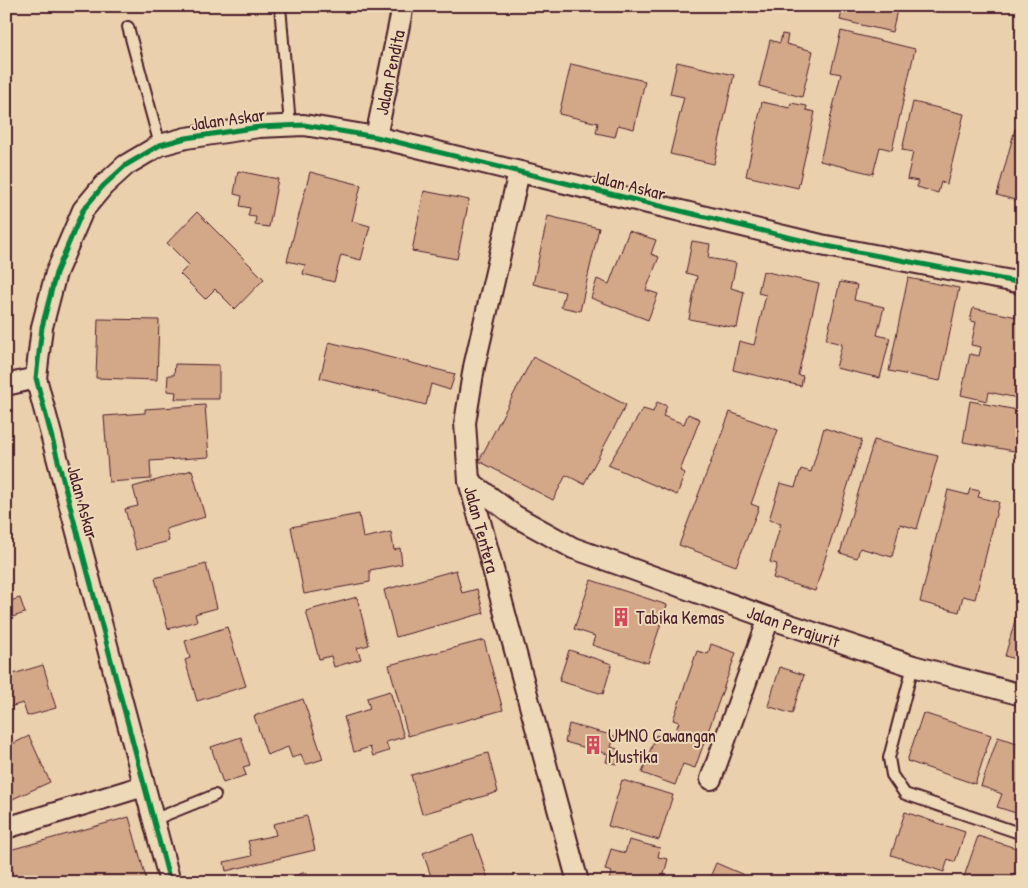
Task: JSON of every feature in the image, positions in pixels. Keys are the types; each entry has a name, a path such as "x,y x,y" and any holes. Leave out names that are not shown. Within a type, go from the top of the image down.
{"street":[{"name":"Jalan Pendita","path":"376,137 403,6"},
{"name":"Jalan Askar","path":"170,882 36,378 42,327 56,272 84,210 103,186 126,165 160,145 195,137 259,127 290,125 322,128 376,137 821,245 1022,283"},
{"name":"Jalan Tentera","path":"519,172 474,367 465,424 468,481 578,882"},
{"path":"6,385 36,378"},
{"name":"Jalan Perajurit","path":"468,481 516,516 573,548 769,618 913,666 1022,694"},
{"path":"711,779 769,618"},
{"path":"6,828 144,786"}],"lane":[{"path":"280,6 290,125"},
{"path":"128,26 160,145"},
{"path":"913,666 889,758 892,775 905,794 1022,834"},
{"path":"153,820 215,795"}],"building":[{"path":"843,6 898,6 892,32 840,20"},
{"path":"841,31 915,49 892,150 880,147 873,174 820,161 841,74 831,72"},
{"path":"782,34 788,35 786,44 813,51 802,97 759,86 770,40 780,43"},
{"path":"677,62 734,75 714,164 670,154 684,97 670,94"},
{"path":"571,64 645,81 634,129 618,125 615,137 596,133 598,123 559,114"},
{"path":"762,102 790,108 791,103 807,106 806,110 815,112 798,188 746,176"},
{"path":"913,102 964,114 947,184 941,182 938,193 917,187 918,181 907,179 913,152 902,150"},
{"path":"1015,129 1022,131 1022,188 1018,201 997,195"},
{"path":"238,171 278,179 269,227 255,225 256,217 248,216 250,208 240,206 242,196 234,194"},
{"path":"310,172 361,185 352,221 370,226 361,260 341,255 334,282 303,274 305,265 287,261"},
{"path":"424,191 469,200 457,259 412,251"},
{"path":"197,212 264,279 235,309 215,289 205,299 180,274 189,265 167,243"},
{"path":"548,216 599,228 580,311 561,307 565,292 533,284"},
{"path":"629,231 656,240 651,254 659,257 646,290 658,294 648,320 591,298 597,279 609,284"},
{"path":"692,241 710,244 708,258 736,263 731,288 744,292 737,328 689,319 697,276 686,273"},
{"path":"763,271 819,284 798,375 803,376 801,386 733,370 739,341 754,345 766,295 758,293"},
{"path":"908,278 959,288 940,381 889,371"},
{"path":"840,282 857,285 854,300 884,307 877,335 890,338 880,378 836,368 842,344 826,340"},
{"path":"973,308 1022,318 1022,399 989,392 987,401 961,395 970,354 979,356 981,347 971,345 976,322 970,321"},
{"path":"98,319 159,320 157,380 96,378"},
{"path":"329,342 455,374 450,390 431,384 426,405 320,378"},
{"path":"533,357 626,405 584,484 566,475 553,500 479,461"},
{"path":"175,364 219,365 219,399 175,399 176,392 167,391 168,375 174,375"},
{"path":"970,401 1022,411 1020,452 963,442"},
{"path":"657,402 667,406 663,416 684,424 688,414 700,419 680,471 685,473 677,495 608,465 643,409 653,412"},
{"path":"205,405 209,457 150,461 151,479 109,482 104,416 145,413 145,409"},
{"path":"730,412 778,430 751,504 759,507 736,566 679,545"},
{"path":"824,428 862,440 815,591 773,578 777,564 770,562 781,523 769,520 780,483 795,487 801,469 811,472"},
{"path":"874,440 938,456 917,529 900,524 892,557 860,548 857,558 840,553"},
{"path":"192,470 205,517 166,529 169,541 136,550 125,509 138,506 133,487"},
{"path":"970,489 980,491 978,497 999,502 975,599 963,596 959,612 920,602 948,490 968,495"},
{"path":"359,514 363,538 391,532 394,550 400,548 402,564 370,570 370,582 304,594 291,527"},
{"path":"206,564 217,608 195,614 197,621 168,629 155,578"},
{"path":"456,570 462,593 477,589 484,613 396,637 384,590"},
{"name":"Tabika Kemas","path":"591,580 667,605 648,663 592,645 595,636 574,629"},
{"path":"7,590 10,601 20,598 25,613 6,619"},
{"path":"1022,596 1022,661 1005,656"},
{"path":"357,597 369,645 357,648 361,659 334,667 331,656 319,659 306,611"},
{"path":"227,627 246,686 197,701 185,660 190,658 185,641"},
{"path":"484,640 503,710 408,736 389,665"},
{"path":"711,644 736,653 695,768 683,764 675,785 642,773 656,735 672,741 679,722 673,720 697,651 708,654"},
{"name":"Tabika Kemas","path":"569,650 612,664 603,694 559,681"},
{"path":"9,659 13,674 43,665 56,708 27,716 23,703 6,708 6,660"},
{"path":"780,667 804,675 792,714 768,706"},
{"path":"390,691 404,737 386,742 389,751 373,756 370,747 354,752 344,717 370,709 367,698"},
{"path":"303,699 323,759 305,765 301,754 292,758 288,747 267,755 254,716"},
{"path":"923,713 991,735 975,784 907,761"},
{"name":"UMNO Cawangan Mustika","path":"569,724 615,736 611,747 620,750 617,764 606,762 608,754 565,742"},
{"path":"29,736 50,782 6,802 6,747"},
{"path":"241,737 250,765 243,767 246,775 223,783 211,747"},
{"path":"998,737 1020,744 1022,738 1022,815 997,807 1002,794 981,786"},
{"path":"488,753 498,792 422,814 411,775"},
{"path":"622,780 673,795 659,840 608,826"},
{"path":"905,812 965,832 955,862 948,859 944,872 891,855"},
{"path":"307,816 315,850 226,871 224,862 252,856 248,841 276,835 273,824"},
{"path":"129,817 147,882 6,882 6,851"},
{"path":"473,835 489,882 433,882 423,853"},
{"path":"978,836 1022,850 1022,877 1013,874 1010,882 977,882 964,877"},
{"path":"629,840 660,848 658,857 668,859 662,882 618,882 609,879 612,872 605,870 611,849 625,853"},
{"path":"716,863 744,875 741,882 708,882"},
{"path":"306,872 309,882 276,882"}],"cycle path":[{"path":"170,882 36,378 42,327 56,273 83,210 103,186 126,165 160,145 186,138 259,127 304,125 376,137 821,245 1022,283"}],"place":[{"name":"Tabika Kemas","path":"621,617"},
{"name":"UMNO Cawangan Mustika","path":"593,745"}]}
